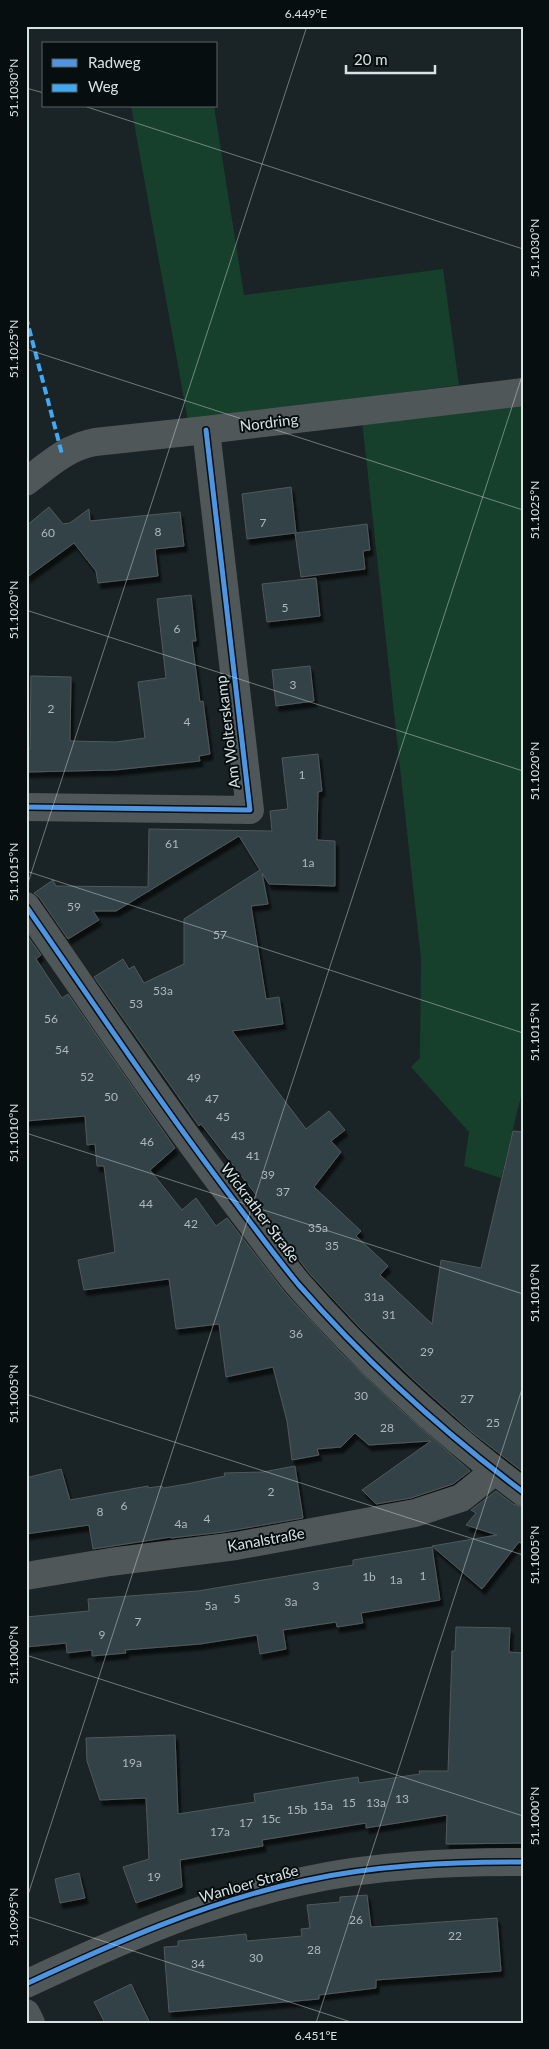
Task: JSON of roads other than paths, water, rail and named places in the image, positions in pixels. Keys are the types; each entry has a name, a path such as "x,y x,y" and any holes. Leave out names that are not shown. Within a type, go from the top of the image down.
{"street":[{"name":"Nordring","path":"26,482 62,454 78,445 523,392"},
{"name":"Am Wolterskamp","path":"26,807 250,810 206,430"},
{"name":"Wickrather Straße","path":"26,906 203,1159 298,1284 402,1391 495,1472 523,1492"},
{"name":"Kanalstraße","path":"26,1576 102,1563 236,1546 415,1513 461,1498 495,1472"},
{"name":"Wanloer Straße","path":"26,1984 155,1927 228,1901 272,1888 313,1879 391,1868 442,1863 523,1862"},
{"path":"26,2013 31,2023"}]}
